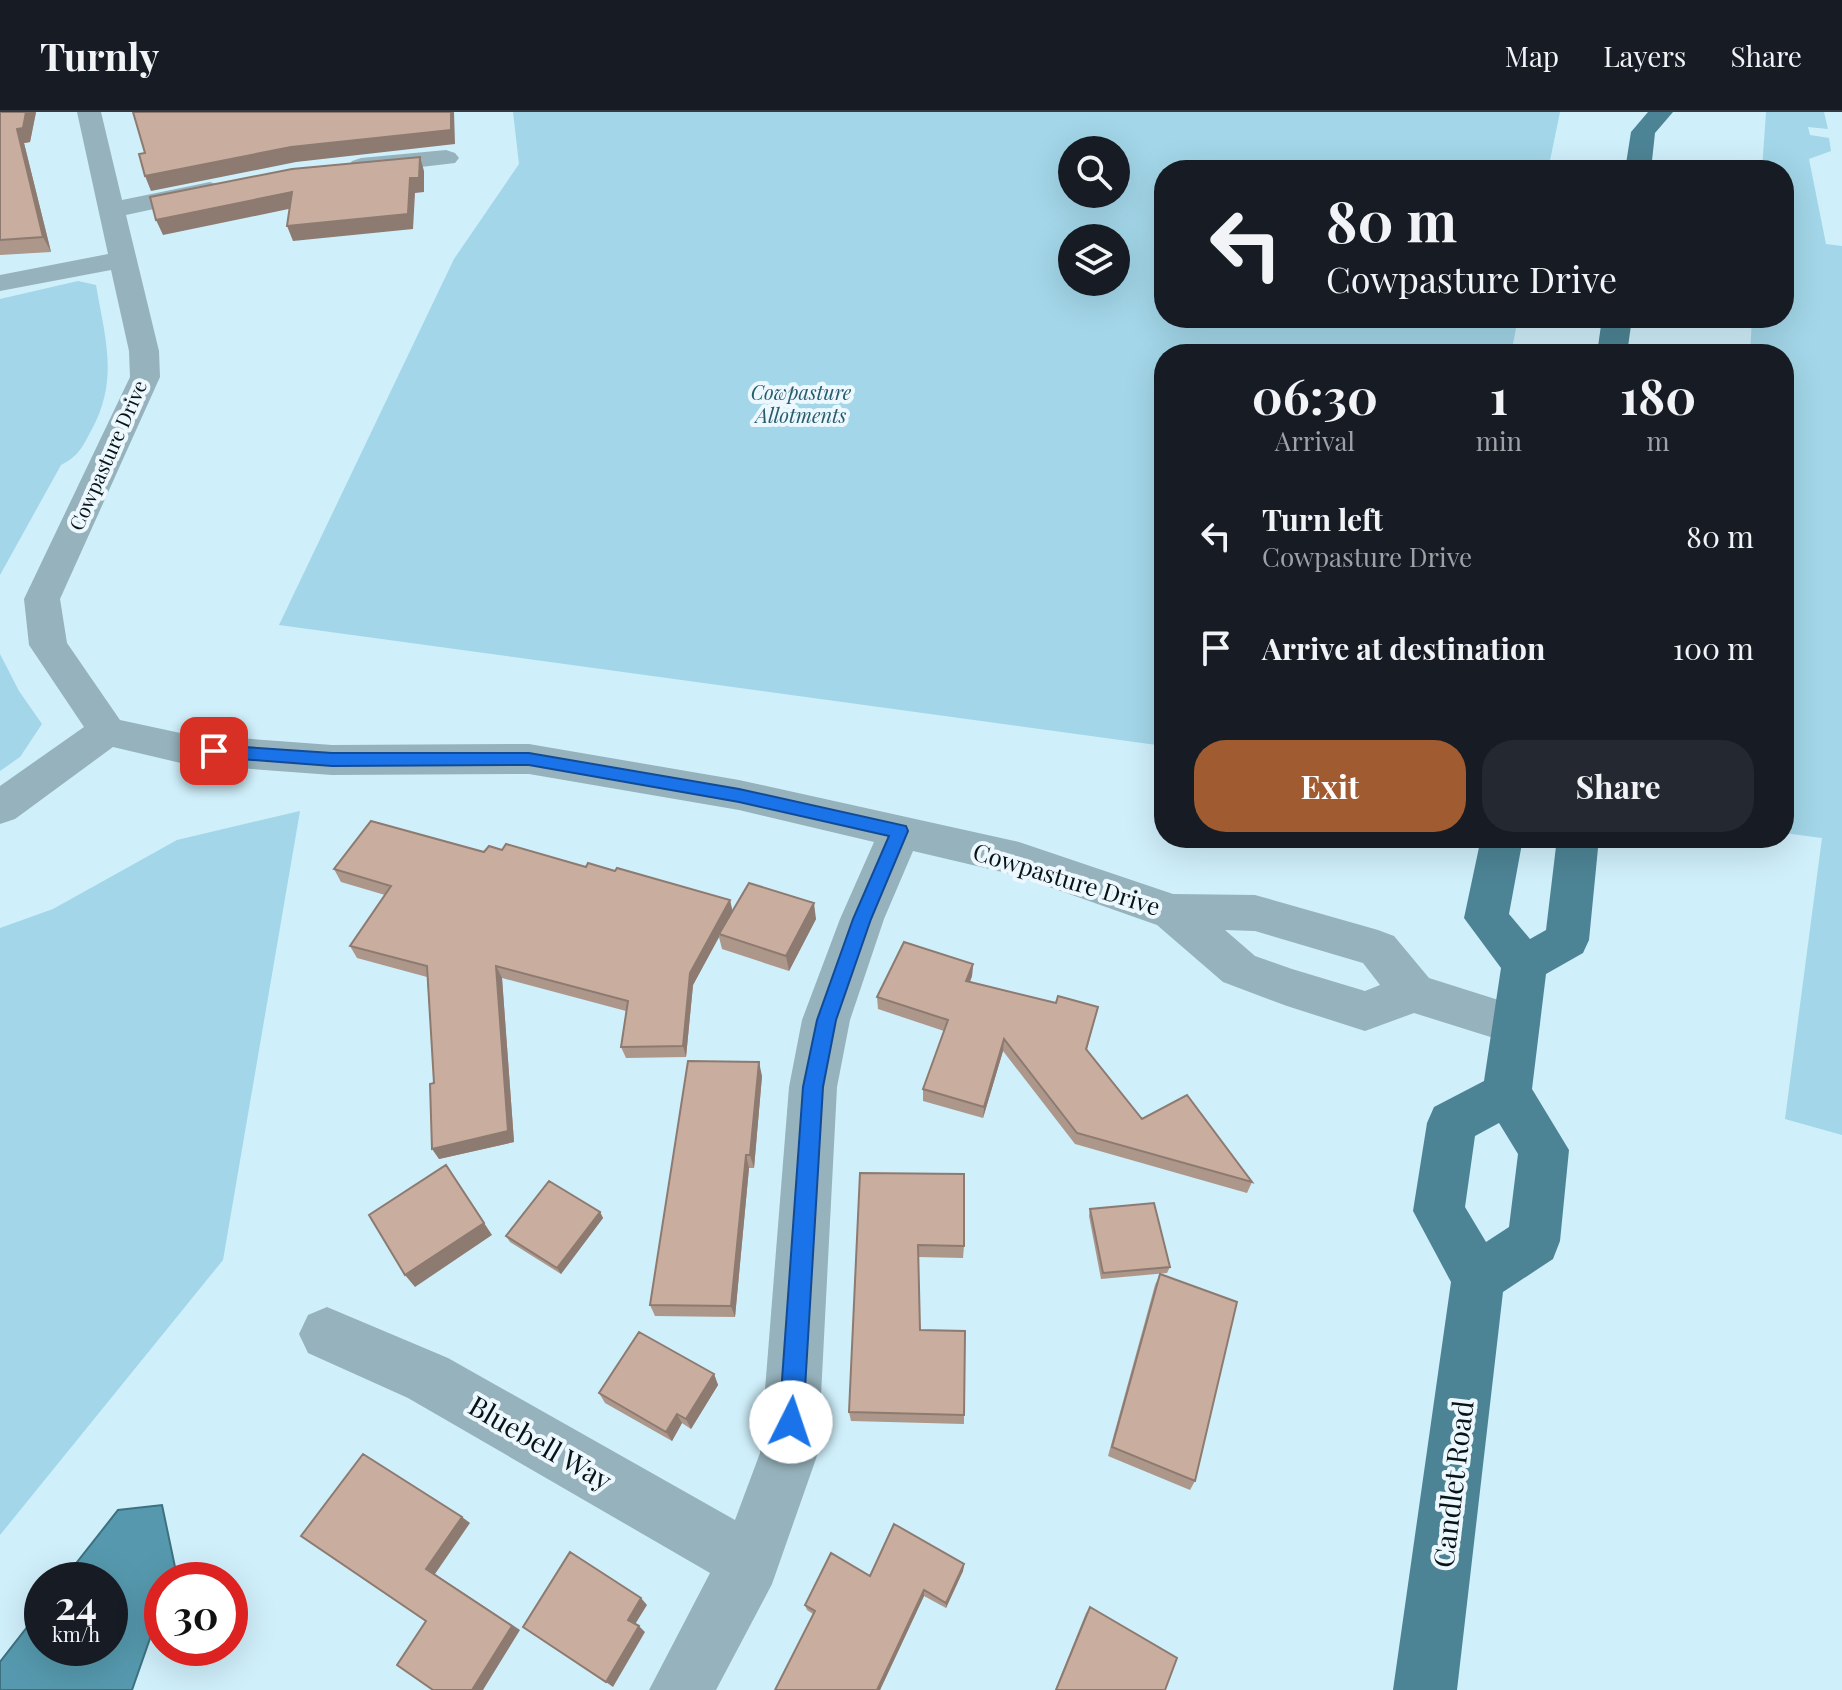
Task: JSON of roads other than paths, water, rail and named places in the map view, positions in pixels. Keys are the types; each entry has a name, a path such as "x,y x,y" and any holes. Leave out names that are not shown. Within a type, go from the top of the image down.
{"main road":[{"path":"1638,160 1638,122 1661,112"},
{"path":"1500,848 1486,918 1524,964 1507,1093 1544,1150 1534,1241 1478,1278 1439,1211 1452,1123 1507,1093"},
{"path":"1524,964 1567,940 1577,848"},
{"name":"Candlet Road","path":"1425,1690 1478,1278"}],"street":[{"name":"Cowpasture Drive","path":"89,112 144,351 145,377 42,599 48,645 107,731 185,749 332,760 529,759 739,795 1019,859 1173,912 1255,913 1378,949 1413,993 1365,1011 1287,987 1239,969 1173,912"},
{"path":"336,168 446,158"},
{"path":"111,210 235,185"},
{"path":"0,283 123,260"},
{"path":"0,808 107,731"},
{"path":"681,1690 750,1562 789,1453 813,1087 824,1033 862,919 900,831"},
{"path":"1413,993 1516,1025"},
{"name":"Bluebell Way","path":"327,1334 428,1378 750,1562"}],"park label":[{"name":"Cowpasture Allotments","path":"801,402"}]}
